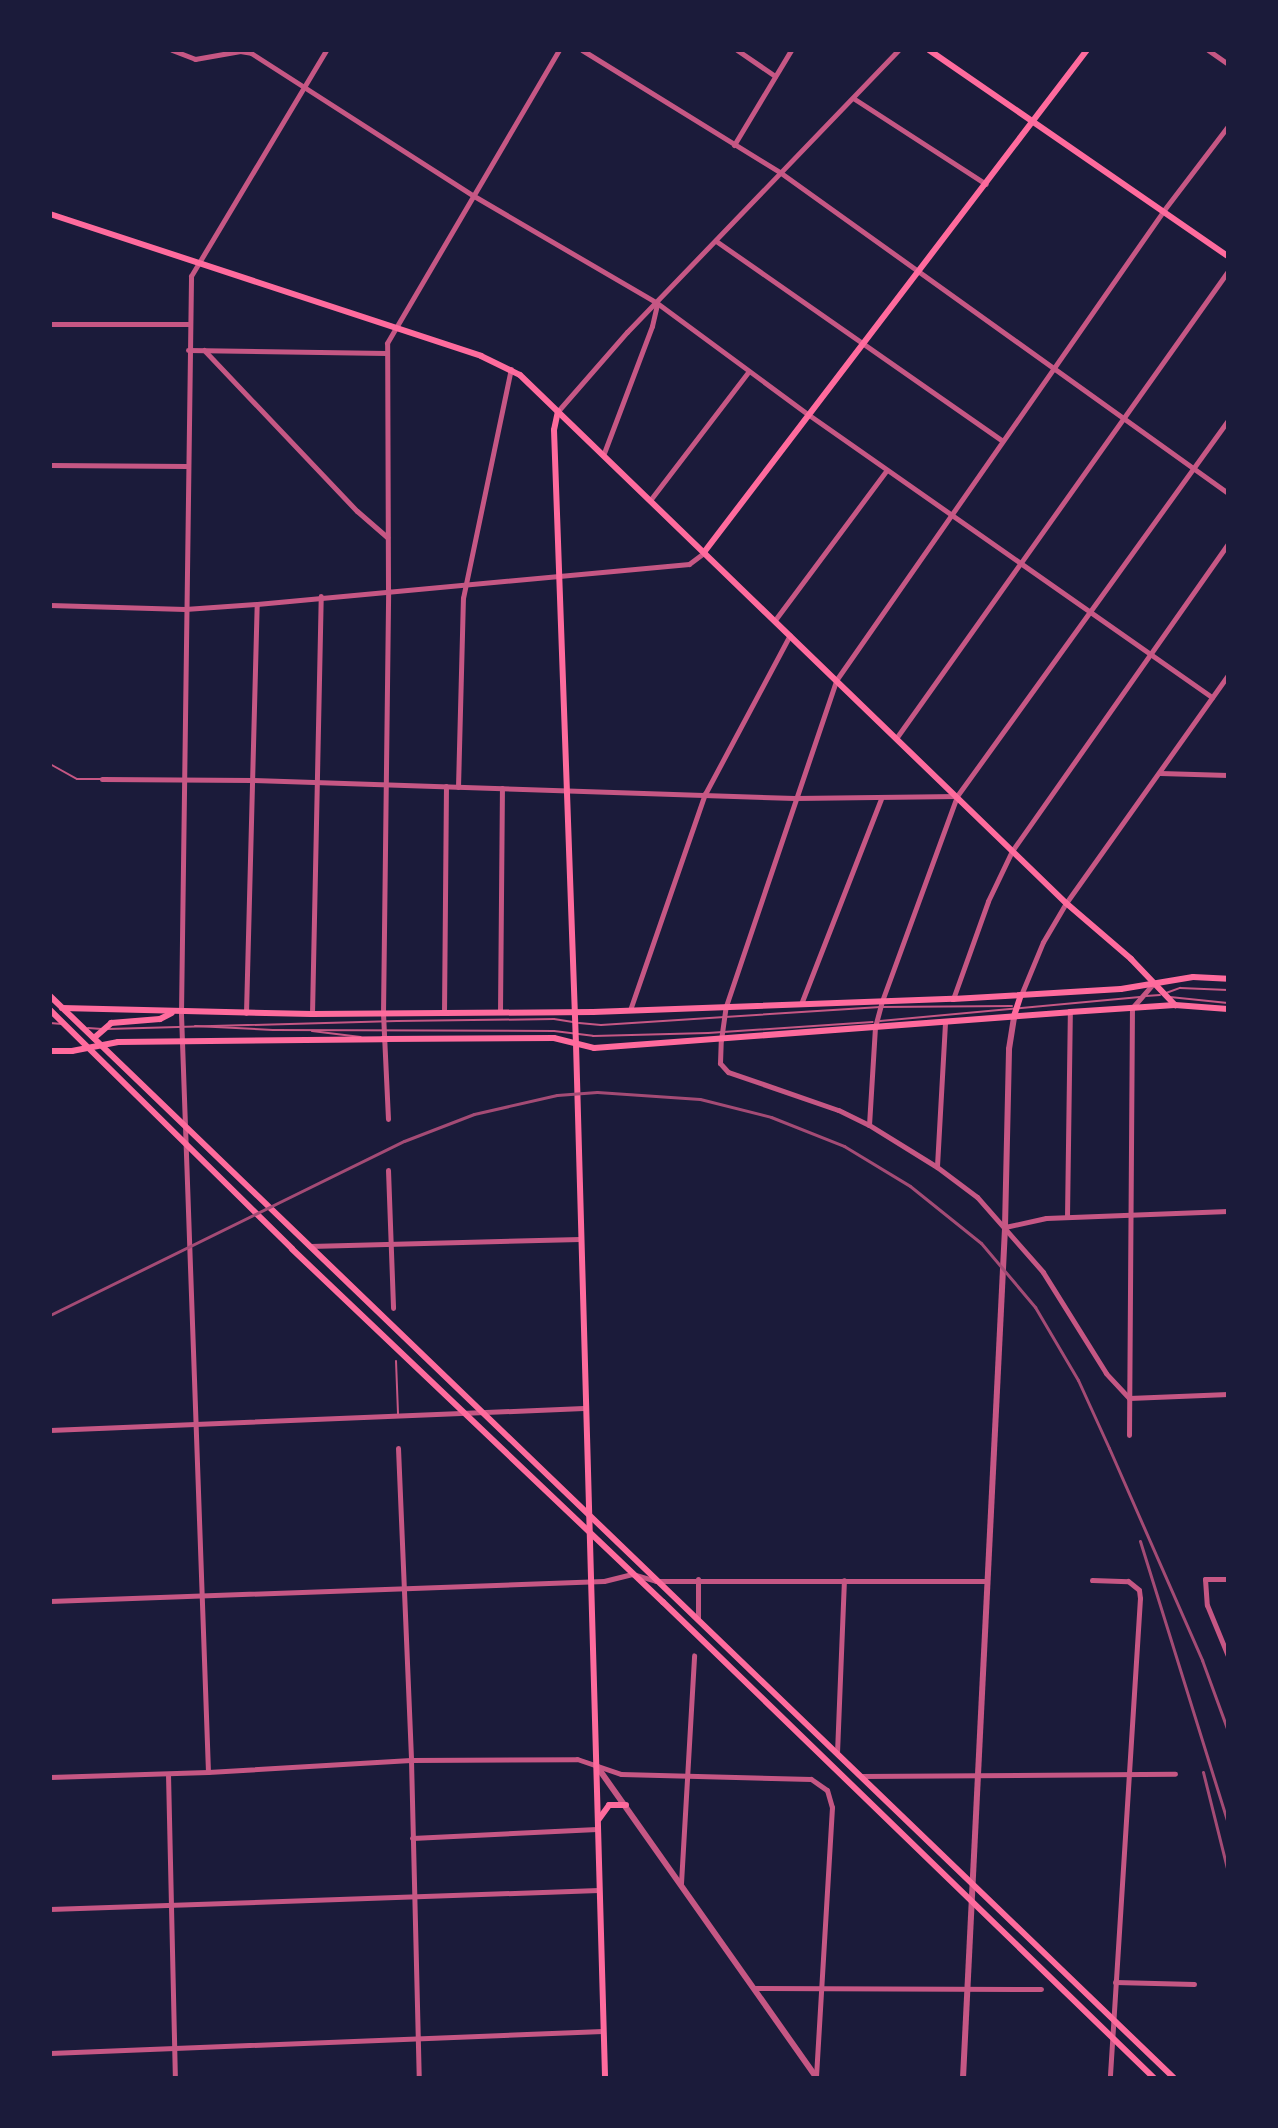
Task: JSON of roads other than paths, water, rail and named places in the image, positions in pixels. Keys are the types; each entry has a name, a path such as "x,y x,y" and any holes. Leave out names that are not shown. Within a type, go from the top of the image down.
{"main road":[{"path":"929,50 1035,119 1228,256"},
{"path":"705,551 1085,53"},
{"path":"50,214 511,369 604,453 1012,851 1131,959 1161,994 1175,1005"},
{"path":"558,411 554,430 576,1044 605,2078"},
{"path":"50,1003 63,1008 383,1018 444,1013 725,1010 801,1004 881,1004 1153,984 1193,977 1228,979"},
{"path":"1014,1016 1021,995"},
{"path":"50,1003 85,1046 186,1145 1154,2078"},
{"path":"50,1051 72,1051 97,1041 383,1035 554,1038 594,1048 876,1024 1175,1005 1228,1006"},
{"path":"63,1008 1174,2078"},
{"path":"97,1041 111,1023 160,1019 178,1012"},
{"path":"597,1826 609,1805 626,1805"}],"street":[{"path":"172,50 195,59 250,52 474,196 657,303 748,372 1212,697"},
{"path":"208,1772 199,1595 198,1424 183,1040 178,1012 191,276 326,50"},
{"path":"388,1119 383,1035 388,589 386,353 395,328 559,50"},
{"path":"582,50 781,173 1228,493"},
{"path":"737,50 775,76"},
{"path":"734,145 791,50"},
{"path":"558,411 898,50"},
{"path":"1074,50 1085,53"},
{"path":"1208,50 1228,64"},
{"path":"853,98 986,184"},
{"path":"1228,126 1164,210 1001,440 837,679 725,1010 720,1063 728,1072 838,1110 869,1125 937,1167 988,1207 1043,1272 1106,1373 1129,1398 1228,1394"},
{"path":"716,241 862,346 1001,440"},
{"path":"897,737 1228,271"},
{"path":"604,453 652,326 657,303"},
{"path":"50,324 189,324"},
{"path":"188,350 386,353"},
{"path":"204,350 357,511 388,538"},
{"path":"458,787 463,598 511,369"},
{"path":"651,499 748,372"},
{"path":"869,1125 876,1024 881,1004 957,796 1195,470 1228,420"},
{"path":"50,465 187,466"},
{"path":"775,620 887,470"},
{"path":"953,999 988,901 1012,851 1148,653 1228,544"},
{"path":"50,605 185,609 257,604 388,589 689,564 705,551"},
{"path":"312,1014 321,596"},
{"path":"246,1013 257,604"},
{"path":"630,1010 705,794 791,634"},
{"path":"1021,995 1043,942 1066,903 1228,675"},
{"path":"1160,773 1228,775"},
{"path":"102,779 252,780 795,798 957,796"},
{"path":"444,1013 446,786"},
{"path":"500,1012 502,788"},
{"path":"801,1004 881,799"},
{"path":"1129,1435 1132,1008 1153,984"},
{"path":"1067,1217 1070,1012"},
{"path":"963,2078 985,1581 1005,1227 1009,1049 1014,1016"},
{"path":"937,1167 945,1022"},
{"path":"388,1170 393,1308"},
{"path":"1005,1227 1067,1217 1228,1211"},
{"path":"309,1246 580,1239"},
{"path":"50,1430 584,1408"},
{"path":"398,1448 411,1760 419,2078"},
{"path":"50,1601 604,1581 632,1574 656,1581 985,1581"},
{"path":"698,1579 698,1618"},
{"path":"1228,1579 1205,1579 1207,1605 1228,1656"},
{"path":"837,1753 844,1580"},
{"path":"1092,1580 1128,1581 1139,1590 1140,1598 1110,2078"},
{"path":"681,1883 694,1655"},
{"path":"50,1777 168,1774 411,1760 577,1759 621,1774 811,1779 827,1790 832,1807 817,2077"},
{"path":"596,1765 817,2077"},
{"path":"168,1774 175,2078"},
{"path":"861,1776 1175,1774"},
{"path":"412,1838 597,1826"},
{"path":"50,1909 599,1890"},
{"path":"1115,1982 1194,1984"},
{"path":"754,1988 1041,1989"},
{"path":"50,2053 603,2031"}],"lane":[{"path":"50,764 77,779 102,779"},
{"path":"876,1024 1017,1006 1140,997 1180,988 1228,990"},
{"path":"1161,994 1184,1001 1228,1006"},
{"path":"50,1023 104,1029 182,1028 383,1018 554,1019 601,1025 725,1010 881,1004 994,1003 1017,1006"},
{"path":"195,1026 383,1035 575,1033 593,1036 722,1036"},
{"path":"298,1030 383,1035"},
{"path":"396,1361 398,1414"}],"railway":[{"path":"50,1315 404,1141 474,1114 557,1095 597,1092 700,1099 771,1117 844,1146 910,1186 981,1243 1035,1307 1078,1380 1109,1448 1202,1660 1228,1731"},
{"path":"1140,1541 1228,1823"},
{"path":"1203,1772 1228,1872"}]}
